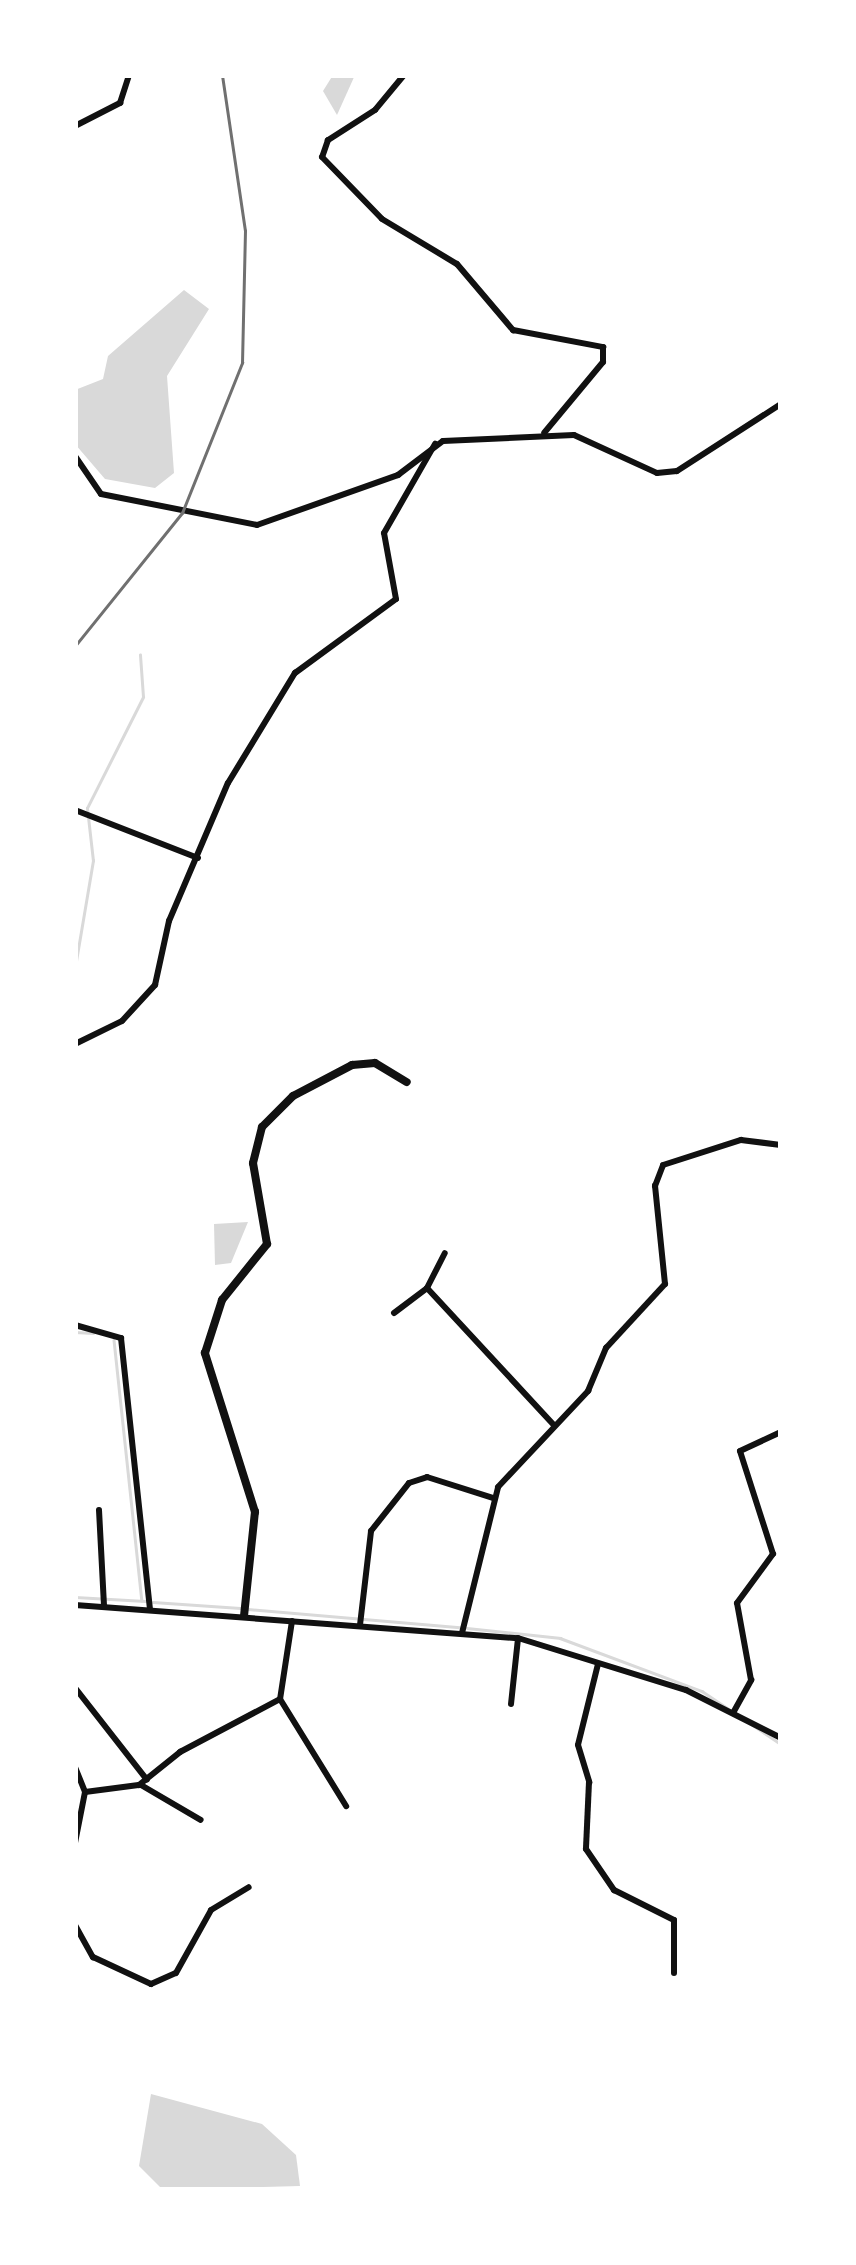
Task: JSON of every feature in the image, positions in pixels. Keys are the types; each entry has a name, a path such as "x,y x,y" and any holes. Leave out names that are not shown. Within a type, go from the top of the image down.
{"street":[{"path":"75,126 120,103 130,75"},
{"path":"404,75 375,110 328,140 322,157 382,219 457,264 513,330 603,347 603,362 543,434"},
{"path":"75,456 101,494 256,525 398,474 435,443 574,435 665,474 781,404"},
{"path":"75,1044 147,998 228,783 294,673 396,599 384,533 435,443"},
{"path":"75,810 198,858"},
{"path":"244,1616 255,1512 205,1353 222,1300 267,1244 253,1163 262,1127 294,1096 352,1064 375,1063 407,1082"},
{"path":"75,1082 75,1144"},
{"path":"462,1633 493,1498 665,1284 654,1186 663,1165 742,1140 781,1144"},
{"path":"394,1313 427,1288 446,1253"},
{"path":"427,1288 554,1425"},
{"path":"75,1326 120,1338 150,1609"},
{"path":"733,1713 751,1680 737,1602 773,1554 740,1451 781,1432"},
{"path":"360,1626 370,1530 409,1483 427,1477 493,1498"},
{"path":"99,1510 104,1607"},
{"path":"75,1605 518,1638 733,1713 781,1738"},
{"path":"292,1621 280,1698 346,1806"},
{"path":"511,1704 518,1638"},
{"path":"598,1664 578,1745 589,1782 586,1849 614,1890 674,1920 674,1973"},
{"path":"76,1689 143,1782 201,1820"},
{"path":"85,1792 143,1782 180,1752 280,1698"},
{"path":"75,1766 85,1792 75,1843"},
{"path":"75,1926 93,1957 151,1984 176,1973 211,1910 250,1887"}],"shaded area":[{"path":"333,75 355,75 337,115 323,91"},
{"path":"184,290 209,309 167,376 174,473 155,488 105,479 75,444 75,390 103,379 108,356"},
{"path":"248,1222 231,1263 215,1265 214,1224"},
{"path":"151,2094 262,2124 296,2155 300,2186 163,2190 139,2166"}],"waterway":[{"path":"75,967 93,861 87,808 143,697 140,655"},
{"path":"75,1332 93,1333"},
{"path":"114,1340 142,1600"},
{"path":"75,1597 145,1601"},
{"path":"153,1602 240,1608"},
{"path":"248,1609 459,1627"},
{"path":"467,1628 560,1638 702,1691 781,1744"}],"railway":[{"path":"75,646 182,513 242,363 245,231 222,75"}]}
